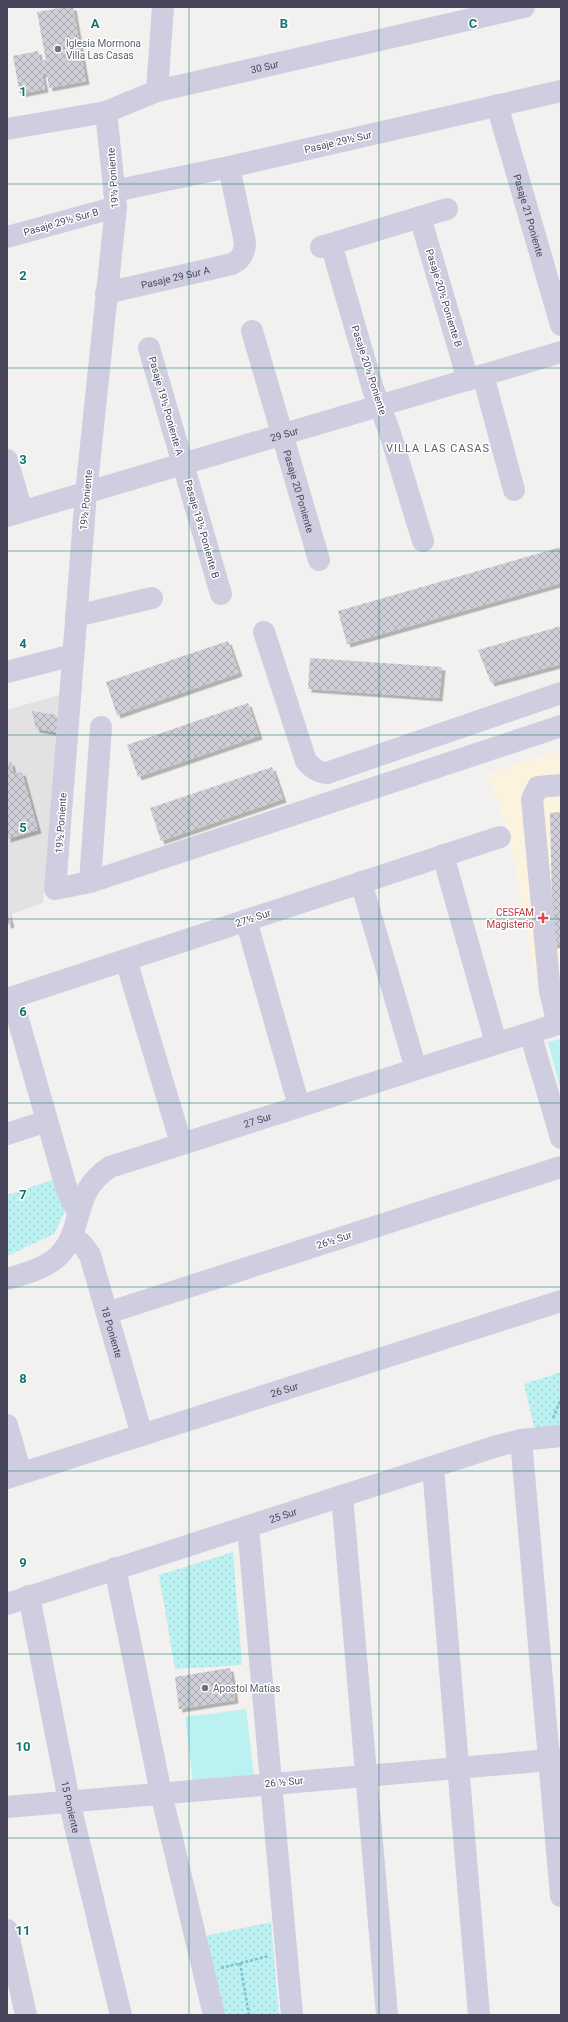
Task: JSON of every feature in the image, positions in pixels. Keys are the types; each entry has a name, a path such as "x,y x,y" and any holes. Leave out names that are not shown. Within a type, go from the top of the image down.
{"street":[{"path":"157,91 163,7"},
{"name":"30 Sur","path":"7,129 106,112 157,91 524,7"},
{"name":"Pasaje 29½ Sur","path":"115,199 229,167 561,91"},
{"name":"Pasaje 21 Poniente","path":"498,105 561,325"},
{"name":"19½ Poniente","path":"90,882 56,890 86,493 115,199 106,112"},
{"name":"Pasaje 29 Sur A","path":"106,294 232,264 242,256 245,242 229,167"},
{"name":"Pasaje 29½ Sur B","path":"7,237 115,199"},
{"path":"420,217 447,209"},
{"name":"Pasaje 20½ Poniente","path":"420,217 326,245 373,389 389,430 422,540"},
{"name":"Pasaje 20½ Poniente B","path":"420,217 514,490"},
{"name":"Pasaje 20 Poniente","path":"252,331 319,560"},
{"name":"Pasaje 19½ Poniente A","path":"149,348 183,464"},
{"name":"29 Sur","path":"14,514 561,352"},
{"path":"7,460 14,514"},
{"name":"Pasaje 19½ Poniente B","path":"183,464 221,594"},
{"path":"76,616 152,598"},
{"path":"264,632 306,761 310,766 321,772 327,773 561,693"},
{"path":"7,672 73,655"},
{"path":"101,727 90,882 561,726"},
{"path":"560,1024 550,992 532,799 538,787 561,785"},
{"name":"27½ Sur","path":"9,999 500,837"},
{"path":"443,855 496,1043"},
{"path":"361,882 416,1069"},
{"path":"246,920 299,1106"},
{"path":"126,960 181,1144"},
{"path":"9,999 67,1190 78,1213"},
{"name":"27 Sur","path":"7,1279 36,1270 54,1260 61,1253 72,1237 78,1213 88,1188 103,1172 119,1163 560,1024"},
{"path":"530,1033 561,1138"},
{"path":"7,1134 47,1121"},
{"name":"26½ Sur","path":"107,1314 561,1167"},
{"name":"18 Poniente","path":"72,1237 82,1244 90,1255 142,1435"},
{"name":"26 Sur","path":"14,1476 561,1301"},
{"path":"7,1425 14,1476"},
{"name":"25 Sur","path":"7,1604 115,1568 521,1440 561,1436"},
{"path":"521,1440 555,1759 561,1896"},
{"path":"433,1467 479,2015"},
{"path":"342,1496 387,2015"},
{"path":"248,1527 292,2015"},
{"path":"115,1568 161,1793 214,2015"},
{"name":"15 Poniente","path":"29,1596 69,1801 121,2015"},
{"name":"26 ½ Sur","path":"7,1807 555,1759"},
{"path":"7,1930 26,2015"}],"path":[{"path":"204,1972 286,1952"},
{"path":"240,1964 249,2015"}],"shaded area":[{"path":"59,695 43,903 7,916 7,710"},
{"name":"CESFAM Magisterio","path":"561,750 561,1000 541,1007 509,835 488,774"},
{"path":"561,1039 561,1091 548,1042"},
{"path":"55,1179 65,1211 54,1234 7,1256 7,1195"},
{"path":"561,1372 561,1430 535,1432 524,1384"},
{"path":"233,1552 242,1665 175,1669 159,1575"},
{"path":"246,1709 254,1775 193,1782 185,1717"},
{"path":"271,1922 279,2015 222,2015 204,1936"}],"building":[{"path":"73,7 86,81 49,88 47,73 42,74 45,89 20,94 13,56 38,51 40,61 46,60 37,12"},
{"path":"561,547 561,583 347,644 338,611"},
{"path":"561,626 561,664 491,683 478,650"},
{"path":"228,641 239,673 117,715 106,682"},
{"path":"310,658 442,667 439,698 308,689"},
{"path":"248,703 259,736 138,777 127,745"},
{"path":"32,711 56,715 60,733 36,729"},
{"path":"11,762 14,774 22,772 38,830 7,839 7,763"},
{"path":"272,767 283,799 161,841 150,808"},
{"path":"561,812 561,944 553,945 550,813"},
{"path":"7,910 11,924 7,925"},
{"name":"Apostol Matías","path":"230,1668 235,1700 179,1709 175,1677"}],"place":[{"name":"Iglesia Mormona Villa Las Casas","path":"58,49"},
{"name":"CESFAM Magisterio","path":"543,918"},
{"name":"Apostol Matías","path":"205,1688"}],"district":[{"name":"VILLA LAS CASAS","path":"438,448"}]}
